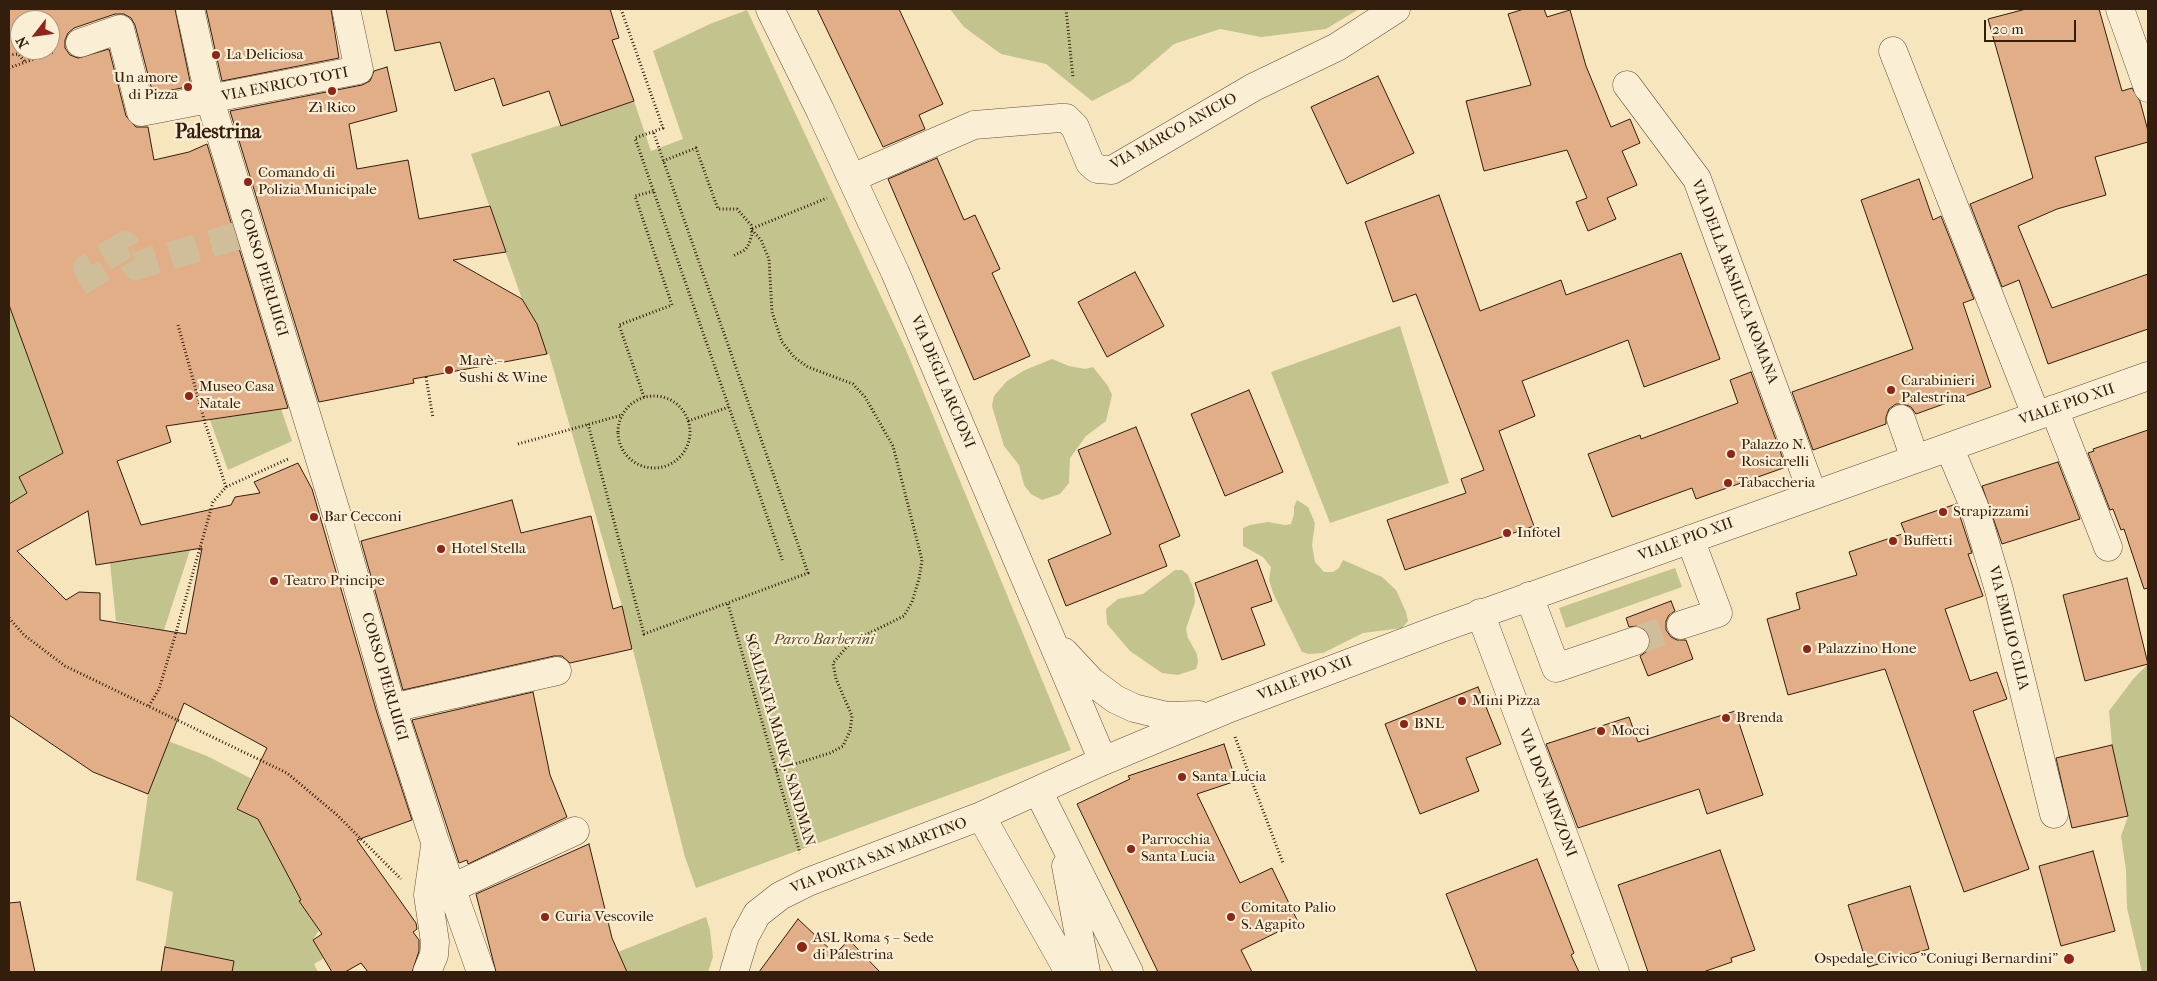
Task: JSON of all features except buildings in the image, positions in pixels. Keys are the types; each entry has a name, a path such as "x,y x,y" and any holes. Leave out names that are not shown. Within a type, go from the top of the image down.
{"street":[{"name":"CORSO PIERLUIGI","path":"190,9 210,100 244,234 317,449 392,708 424,809 481,972"},
{"name":"VIA ENRICO TOTI","path":"80,43 120,29 141,112 359,70 346,9"},
{"name":"VIA DEGLI ARCIONI","path":"770,9 844,187 937,368 1103,761"},
{"name":"VIA MARCO ANICIO","path":"844,187 974,125 1060,118 1066,118 1075,127 1090,163 1097,169 1112,170 1254,87 1337,47 1396,9"},
{"path":"2120,9 2148,88"},
{"path":"1893,51 2045,412 2108,547"},
{"name":"VIA DELLA BASILICA ROMANA","path":"1627,85 1697,179 1813,495"},
{"name":"VIALE PIO XII","path":"1038,791 1103,761 1225,710 1480,613 2148,376"},
{"path":"1902,419 1915,459"},
{"name":"VIA EMILIO CILIA","path":"1949,447 1968,490 1994,574 2054,814"},
{"path":"1681,625 1718,613 1690,539"},
{"path":"1529,596 1556,668 1634,641"},
{"name":"VIALE PIO XII","path":"1040,613 1054,639 1079,670 1102,691 1124,704 1150,713 1167,716 1193,716 1225,710"},
{"name":"VIA DON MINZONI","path":"1480,613 1615,972"},
{"path":"392,708 557,672"},
{"path":"1038,791 1129,972"},
{"name":"VIA PORTA SAN MARTINO","path":"734,972 746,936 757,914 780,896 808,882 980,816 1038,791"},
{"path":"980,816 1069,972"},
{"path":"452,888 575,831"},
{"path":"1062,839 1086,972"},
{"path":"427,972 434,955 435,942 428,895 435,842"},
{"path":"1017,881 1078,936 1113,972"}],"path":[{"path":"621,9 663,128 635,138 783,562"},
{"path":"1066,9 1073,78"},
{"path":"9,55 18,54 25,62 9,68"},
{"path":"588,424 644,634 808,573 653,131"},
{"path":"664,161 696,148 718,209 729,208 741,212 751,230 761,240 766,250 771,272 772,312 786,348 795,358 808,367 853,384 865,397 893,446 922,560 912,602 904,616 851,642 833,663 836,679 852,716 850,732 843,746 830,753 776,770"},
{"path":"751,230 844,187"},
{"path":"644,397 618,325 672,305 634,196 654,190"},
{"path":"733,256 746,248 751,238 751,230"},
{"path":"178,325 205,423 226,487"},
{"path":"426,377 434,418"},
{"path":"653,396 671,400 685,413 688,422 689,440 680,456 665,466 646,467 630,458 624,451 618,433 623,415 628,407 644,397 653,396"},
{"path":"688,422 729,407"},
{"path":"518,444 623,415"},
{"path":"149,706 159,689 206,520 213,502 226,487 294,456 317,449"},
{"name":"SCALINATA MARK J. SANDMAN","path":"728,604 808,882"},
{"path":"9,618 24,635 65,666 287,773 336,814 429,908"},
{"path":"1225,710 1284,863"}],"green space":[{"path":"950,9 1359,9 1326,29 1261,37 1220,29 1174,44 1131,81 1092,101 1046,64 1001,54 964,27"},
{"name":"Parco Barberini","path":"747,10 906,350 1071,750 696,888 685,857 622,606 549,354 547,354 537,324 522,299 471,154 634,101 651,151 683,139 653,51 710,24"},
{"path":"9,305 63,453 19,477 27,493 9,504"},
{"path":"1400,326 1449,483 1330,523 1271,372"},
{"path":"1052,359 1069,366 1085,369 1093,367 1108,386 1112,395 1106,421 1086,436 1070,458 1069,483 1060,494 1042,500 1031,494 1024,485 1019,465 1004,446 992,406 994,396 1007,381 1025,370"},
{"path":"281,409 292,441 228,470 210,420"},
{"path":"1297,500 1308,507 1315,523 1312,545 1315,562 1324,572 1333,572 1339,568 1343,560 1382,577 1396,590 1406,612 1408,621 1402,628 1363,633 1323,653 1309,654 1302,652 1273,593 1269,580 1271,567 1263,557 1243,546 1243,528 1268,522 1285,525 1291,524"},
{"path":"190,550 164,630 116,621 110,563"},
{"path":"1675,568 1682,587 1566,628 1559,608"},
{"path":"1175,570 1182,570 1188,575 1194,590 1195,602 1186,629 1188,638 1197,654 1198,662 1196,669 1178,675 1162,673 1130,651 1107,624 1106,609 1118,599 1143,594"},
{"path":"2148,664 2148,972 2142,972 2127,908 2126,870 2121,836 2128,816 2112,745 2109,711 2134,678"},
{"path":"168,741 207,756 252,779 237,809 260,820 284,867 304,898 299,901 319,930 313,940 324,958 314,964 318,972 188,972 190,952 165,947 173,892 136,880 148,794"},
{"path":"706,917 710,930 713,957 708,972 627,972 618,952"}],"tunnel":[{"path":"98,287 87,268 125,245 136,266 237,236"},
{"path":"1635,641 1681,625"}],"place":[{"name":"La Deliciosa","path":"216,55"},
{"name":"Un amore di Pizza","path":"188,87"},
{"name":"Zì Rico","path":"332,91"},
{"name":"Comando di Polizia Municipale","path":"248,182"},
{"name":"Marè - Sushi & Wine","path":"449,370"},
{"name":"Carabinieri Palestrina","path":"1891,390"},
{"name":"Museo Casa Natale","path":"189,396"},
{"name":"Palazzo N. Rosicarelli","path":"1731,454"},
{"name":"Tabaccheria","path":"1728,483"},
{"name":"Strapizzami","path":"1943,512"},
{"name":"Bar Cecconi","path":"314,517"},
{"name":"Infotel","path":"1507,533"},
{"name":"Buffetti","path":"1893,541"},
{"name":"Hotel Stella","path":"441,549"},
{"name":"Teatro Principe","path":"274,581"},
{"name":"Palazzino Hone","path":"1807,649"},
{"name":"Mini Pizza","path":"1462,701"},
{"name":"Brenda","path":"1726,718"},
{"name":"BNL","path":"1404,724"},
{"name":"Mocci","path":"1601,731"},
{"name":"Santa Lucia","path":"1182,777"},
{"name":"Parrocchia Santa Lucia","path":"1131,849"},
{"name":"Curia Vescovile","path":"545,917"},
{"name":"Comitato Palio S. Agapito","path":"1231,917"},
{"name":"ASL Roma 5 – Sede di Palestrina","path":"802,947"},
{"name":"Ospedale Civico \"Coniugi Bernardini\"","path":"2069,959"}],"district":[{"name":"Palestrina","path":"218,133"}]}
